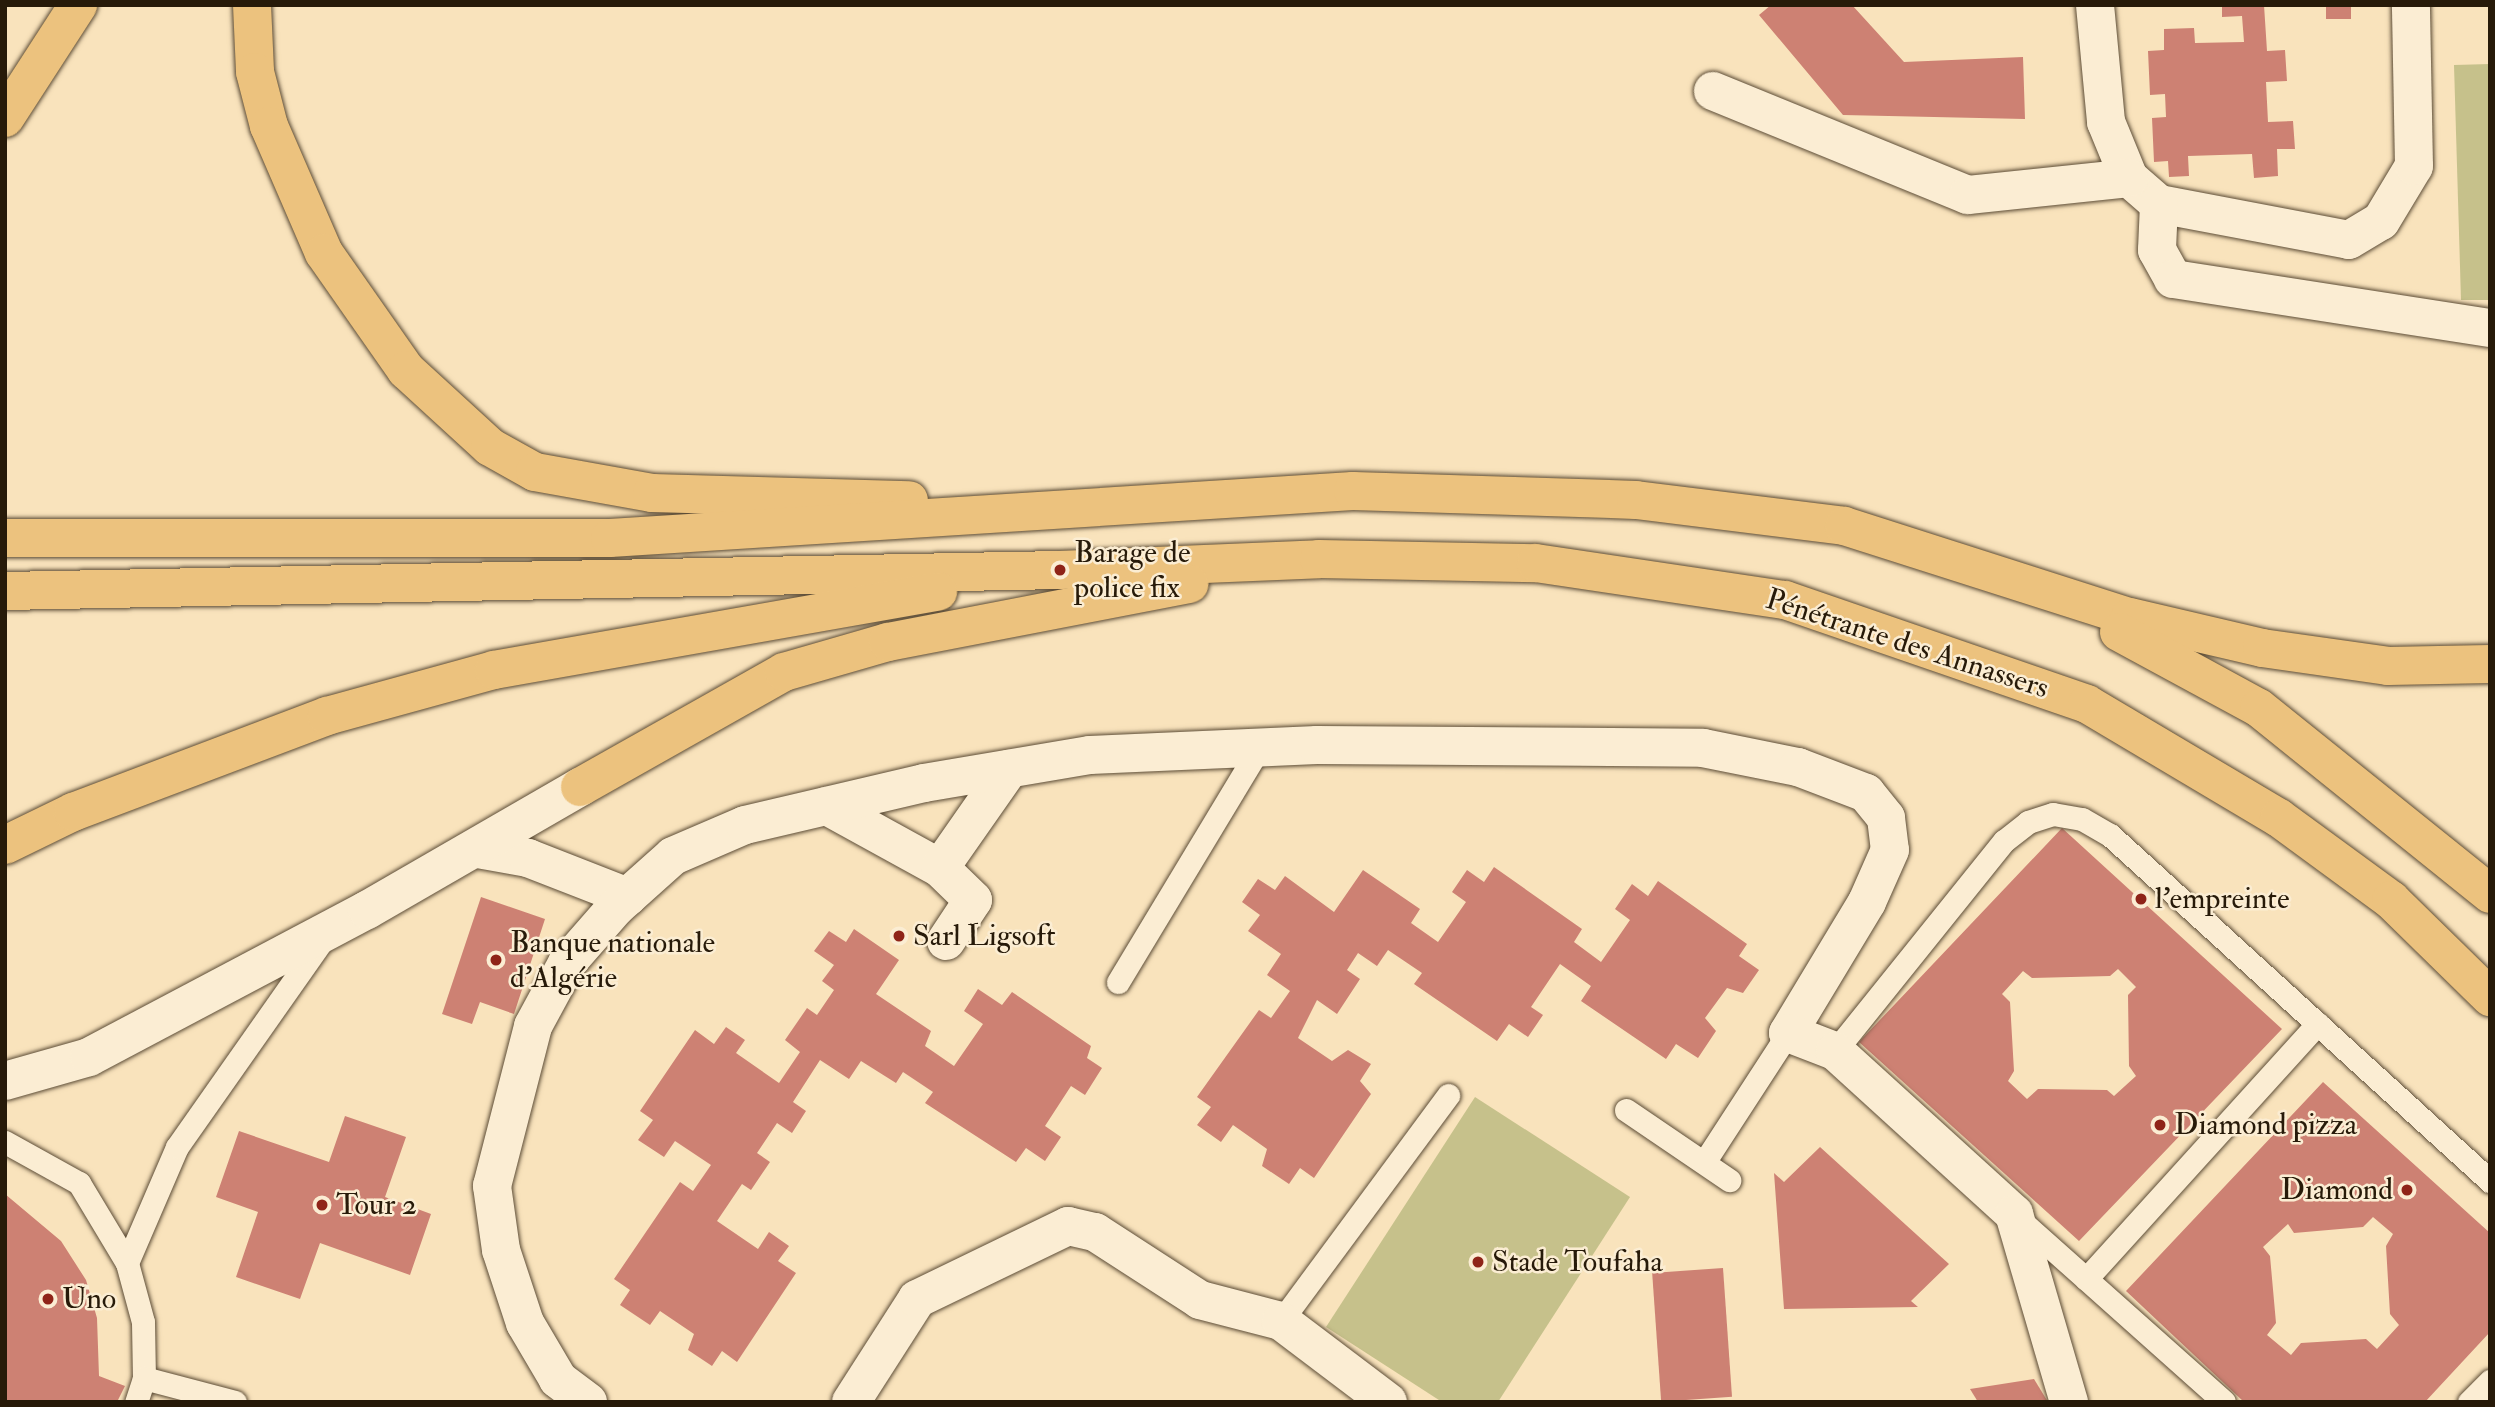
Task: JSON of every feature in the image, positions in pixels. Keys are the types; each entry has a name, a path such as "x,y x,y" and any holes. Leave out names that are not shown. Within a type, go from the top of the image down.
{"highway":[{"path":"5,118 78,5"},
{"path":"252,5 255,72 269,126 324,253 406,370 490,447 535,472 601,487 907,500 997,516"},
{"path":"5,538 610,538 997,516 1353,491 1636,500 1844,526 2005,580 2262,648 2388,666 2490,664"},
{"path":"580,787 784,672 888,642 1319,559"},
{"name":"Pénétrante des Annassers","path":"1060,570 1319,559 1536,563 1785,600 1983,663 2087,704 2279,818 2390,900 2490,997"},
{"path":"5,591 1060,570"},
{"path":"5,845 73,812 327,716 494,670 1060,570"},
{"path":"2005,580 2165,653 2259,708 2490,894"}],"street":[{"path":"2095,5 2106,122 2129,178 2159,205 2349,240 2381,221 2414,166 2411,5"},
{"path":"1713,91 1968,195 2129,178"},
{"path":"2159,205 2157,250 2173,279 2490,328"},
{"path":"588,1402 558,1378 525,1323 500,1250 492,1186 533,1026 567,963 628,897 673,856 745,825 1009,768 1090,755 1261,745 1703,748 1798,767 1866,793 1886,818 1890,850 1867,902 1788,1033 1835,1051 2014,1214 2069,1402"},
{"path":"940,868 1009,768"},
{"path":"5,1082 89,1057 478,849 580,787"},
{"path":"827,806 940,868 973,900 946,941"},
{"path":"478,849 528,858 628,897"},
{"path":"851,1402 917,1299 1068,1226 1095,1232 1200,1300 1281,1321 1388,1402"}],"lane":[{"path":"1118,982 1261,745"},
{"path":"1835,1051 2004,841 2028,822 2053,814 2082,819 2110,835 2490,1181"},
{"path":"127,1263 177,1147 333,926"},
{"path":"2086,1279 2318,1023"},
{"path":"1705,1161 1788,1033"},
{"path":"1281,1321 1448,1095"},
{"path":"1626,1110 1705,1161 1729,1181"},
{"path":"5,1142 79,1183 127,1263 143,1322 144,1378 136,1402"},
{"path":"2014,1214 2224,1402"},
{"path":"144,1378 235,1402"},
{"path":"2469,1402 2490,1381"}],"shaded area":[{"path":"2490,64 2490,300 2461,300 2454,65"},
{"name":"Stade Toufaha","path":"1475,1097 1630,1197 1498,1402 1442,1402 1326,1327"}],"building":[{"path":"1771,5 1852,5 1904,62 2023,57 2025,119 1843,115 1759,15"},
{"path":"2222,5 2264,5 2267,51 2285,50 2287,81 2266,82 2268,122 2293,121 2295,149 2277,149 2278,176 2254,178 2252,154 2188,156 2189,176 2169,177 2168,161 2154,162 2152,118 2166,117 2165,94 2150,95 2148,51 2164,50 2164,29 2194,28 2195,43 2244,42 2242,16 2222,17"},
{"path":"2326,5 2351,5 2351,19 2326,19"},
{"path":"2062,828 2282,1029 2079,1241 1859,1042","holes":["2118,969 2136,987 2128,995 2129,1066 2136,1076 2114,1096 2107,1090 2038,1089 2027,1099 2008,1081 2014,1071 2010,1002 2002,994 2023,971 2032,978 2110,976"]},
{"path":"1494,867 1582,929 1574,942 1601,962 1630,920 1615,909 1632,884 1648,896 1658,881 1747,944 1739,956 1759,970 1743,993 1727,988 1705,1018 1716,1031 1698,1058 1676,1044 1666,1059 1581,1001 1591,986 1560,964 1531,1007 1543,1015 1528,1037 1509,1024 1497,1041 1414,984 1422,973 1388,950 1377,966 1358,953 1347,970 1360,979 1337,1014 1317,1000 1298,1038 1332,1061 1348,1050 1371,1064 1360,1081 1371,1094 1314,1178 1300,1168 1289,1184 1262,1166 1267,1149 1233,1125 1221,1142 1197,1125 1211,1107 1197,1097 1259,1010 1271,1018 1290,991 1267,975 1281,954 1248,931 1260,915 1242,902 1258,879 1275,890 1285,876 1334,912 1363,870 1420,909 1411,923 1438,942 1466,902 1452,892 1467,870 1484,882"},
{"name":"Banque nationale d'Algérie","path":"481,897 545,919 514,1014 480,1002 472,1024 442,1014"},
{"path":"854,929 899,960 876,994 931,1031 925,1046 954,1066 983,1024 964,1011 978,989 1002,1005 1012,992 1091,1046 1087,1058 1102,1068 1085,1095 1071,1086 1045,1126 1061,1137 1045,1161 1026,1148 1016,1162 925,1103 933,1092 903,1072 896,1083 861,1061 849,1079 820,1060 793,1102 806,1111 792,1133 777,1123 757,1153 770,1162 751,1190 742,1184 717,1221 758,1249 769,1232 789,1246 778,1261 796,1273 737,1362 722,1351 712,1366 688,1350 694,1334 660,1311 650,1325 620,1305 630,1290 614,1279 680,1182 693,1191 711,1165 675,1141 664,1157 638,1140 653,1120 640,1111 695,1030 714,1044 726,1027 745,1040 736,1053 779,1083 800,1052 785,1040 807,1008 817,1015 834,990 822,981 834,965 814,951 829,931 846,942"},
{"path":"2323,1082 2490,1233 2490,1332 2425,1402 2244,1402 2126,1291","holes":["2373,1217 2393,1234 2386,1246 2390,1314 2399,1325 2377,1349 2366,1339 2301,1343 2291,1355 2267,1335 2276,1323 2270,1256 2263,1247 2288,1224 2294,1233 2363,1227"]},
{"name":"Tour 2","path":"345,1116 406,1137 385,1197 431,1214 410,1275 320,1243 300,1299 236,1277 258,1212 216,1197 239,1131 329,1162"},
{"path":"1820,1147 1949,1264 1911,1301 1918,1307 1784,1309 1774,1173 1784,1182"},
{"name":"Uno","path":"5,1194 61,1241 86,1280 97,1318 99,1376 125,1386 117,1402 5,1402"},
{"path":"1723,1268 1732,1397 1661,1402 1652,1273"},
{"path":"2034,1379 2048,1402 1978,1402 1970,1389"}],"place":[{"name":"Barage de police fix","path":"1060,570"},
{"name":"l'empreinte","path":"2141,899"},
{"name":"Sarl Ligsoft","path":"899,936"},
{"name":"Banque nationale d'Algérie","path":"496,960"},
{"name":"Diamond pizza","path":"2160,1125"},
{"name":"Diamond","path":"2407,1190"},
{"name":"Tour 2","path":"322,1205"},
{"name":"Stade Toufaha","path":"1478,1262"},
{"name":"Uno","path":"48,1299"}]}
